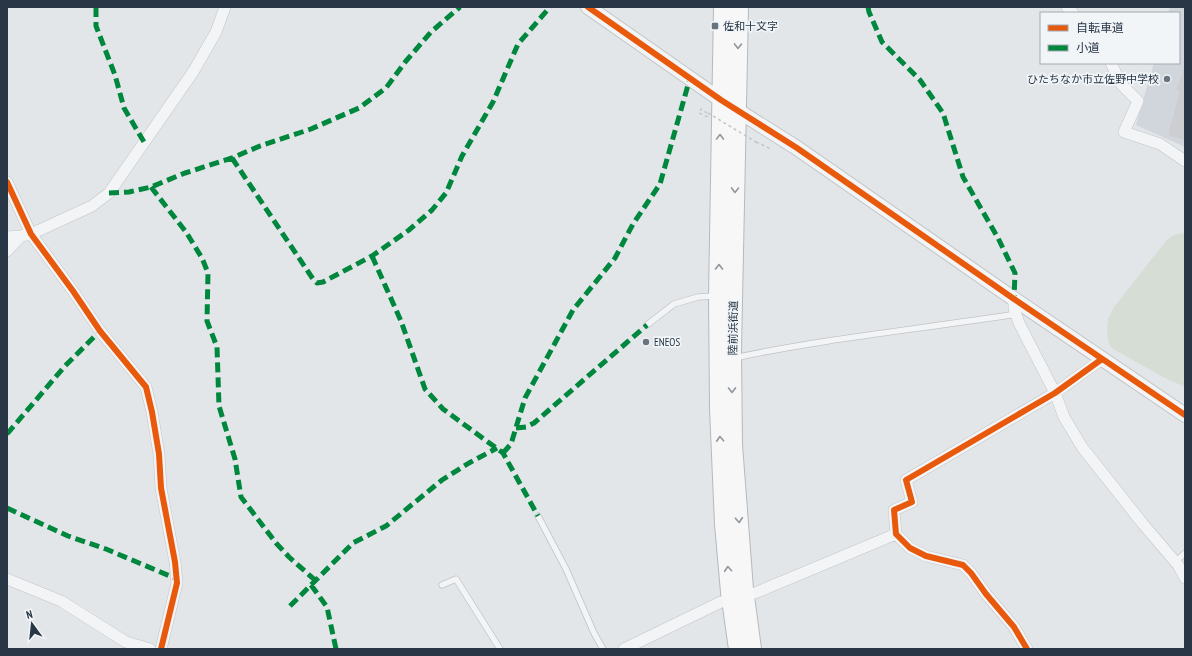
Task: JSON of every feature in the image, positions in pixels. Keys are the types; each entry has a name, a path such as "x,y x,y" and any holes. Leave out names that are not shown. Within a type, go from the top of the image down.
{"highway":[{"name":"陸前浜街道","path":"723,7 721,100 726,296 732,358 738,649"},
{"name":"陸前浜街道","path":"739,7 737,109 719,416 724,524 738,598 752,649"}],"street":[{"path":"7,251 26,235 92,206 109,193 193,72 216,32 225,7"},
{"path":"588,7 721,100 797,148 1014,299 1185,415"},
{"path":"1111,64 1121,84 1138,101 1124,132 1160,144 1185,161"},
{"path":"7,182 26,235 73,291 100,331 146,387 158,447 161,488 175,562 177,583 161,649"},
{"path":"7,237 26,235"},
{"path":"1014,299 1014,309 1035,357 1055,393 1064,417 1082,447 1175,562 1185,578"},
{"path":"1027,649 1014,627 964,565 926,556 910,548 896,534 894,510 912,502 906,480 1055,393 1102,359"},
{"path":"624,649 721,602 755,594 896,534"},
{"path":"7,579 61,601 126,642 150,649"}],"lane":[{"path":"647,325 674,304 698,297 726,296"},
{"path":"732,358 782,348 864,335 1016,314"},
{"path":"538,516 566,569 603,649"},
{"path":"1175,562 1185,553"},
{"path":"442,585 456,578 500,649"}],"path":[{"path":"711,119 699,113 701,109 756,142 769,148 771,144 766,142"}],"shaded area":[{"name":"ひたちなか市立佐野中学校","path":"1170,7 1185,7 1185,147 1136,125 1154,64 1180,64 1180,12 1168,12"},
{"path":"1185,233 1185,387 1165,378 1113,349 1109,344 1107,329 1108,319 1114,307 1169,238 1177,234"}],"building":[{"path":"1183,70 1185,70 1185,140 1168,135 1180,91 1177,90"}],"marked path":[{"path":"96,7 96,26 115,75 124,108 144,142"},
{"path":"109,193 129,192 151,187 185,173 232,158 260,146 311,129 359,108 386,88 406,61 431,32 460,7"},
{"path":"232,158 313,279 317,283 323,282 372,256 409,230 432,210 446,193 462,156 493,102 518,44 550,7"},
{"path":"868,7 882,42 920,80 943,113 963,177 998,238 1015,273 1014,299"},
{"path":"503,453 511,444 525,398 573,310 615,258 633,224 660,184 690,78"},
{"path":"151,187 186,232 202,258 208,273 207,321 217,347 219,406 235,459 241,497 276,543 316,581"},
{"path":"372,256 401,321 425,389 443,409 503,453 538,516"},
{"path":"516,428 526,427 534,423 647,325"},
{"path":"7,434 65,366 100,331"},
{"path":"290,606 353,543 386,526 442,480 497,448"},
{"path":"7,508 68,536 106,549 177,579"},
{"path":"311,585 327,607 336,649"}],"cycle path":[{"path":"588,7 721,100 797,148 1014,299 1185,415"},
{"path":"7,182 31,234 100,331 146,387 159,454 161,488 175,562 177,583 161,649"},
{"path":"1027,649 1014,627 963,565 926,556 910,548 896,534 894,510 912,502 906,480 1055,393 1102,359"}],"place":[{"name":"佐和十文字","path":"715,26"},
{"name":"ひたちなか市立佐野中学校","path":"1167,79"},
{"name":"ENEOS","path":"646,342"}]}
